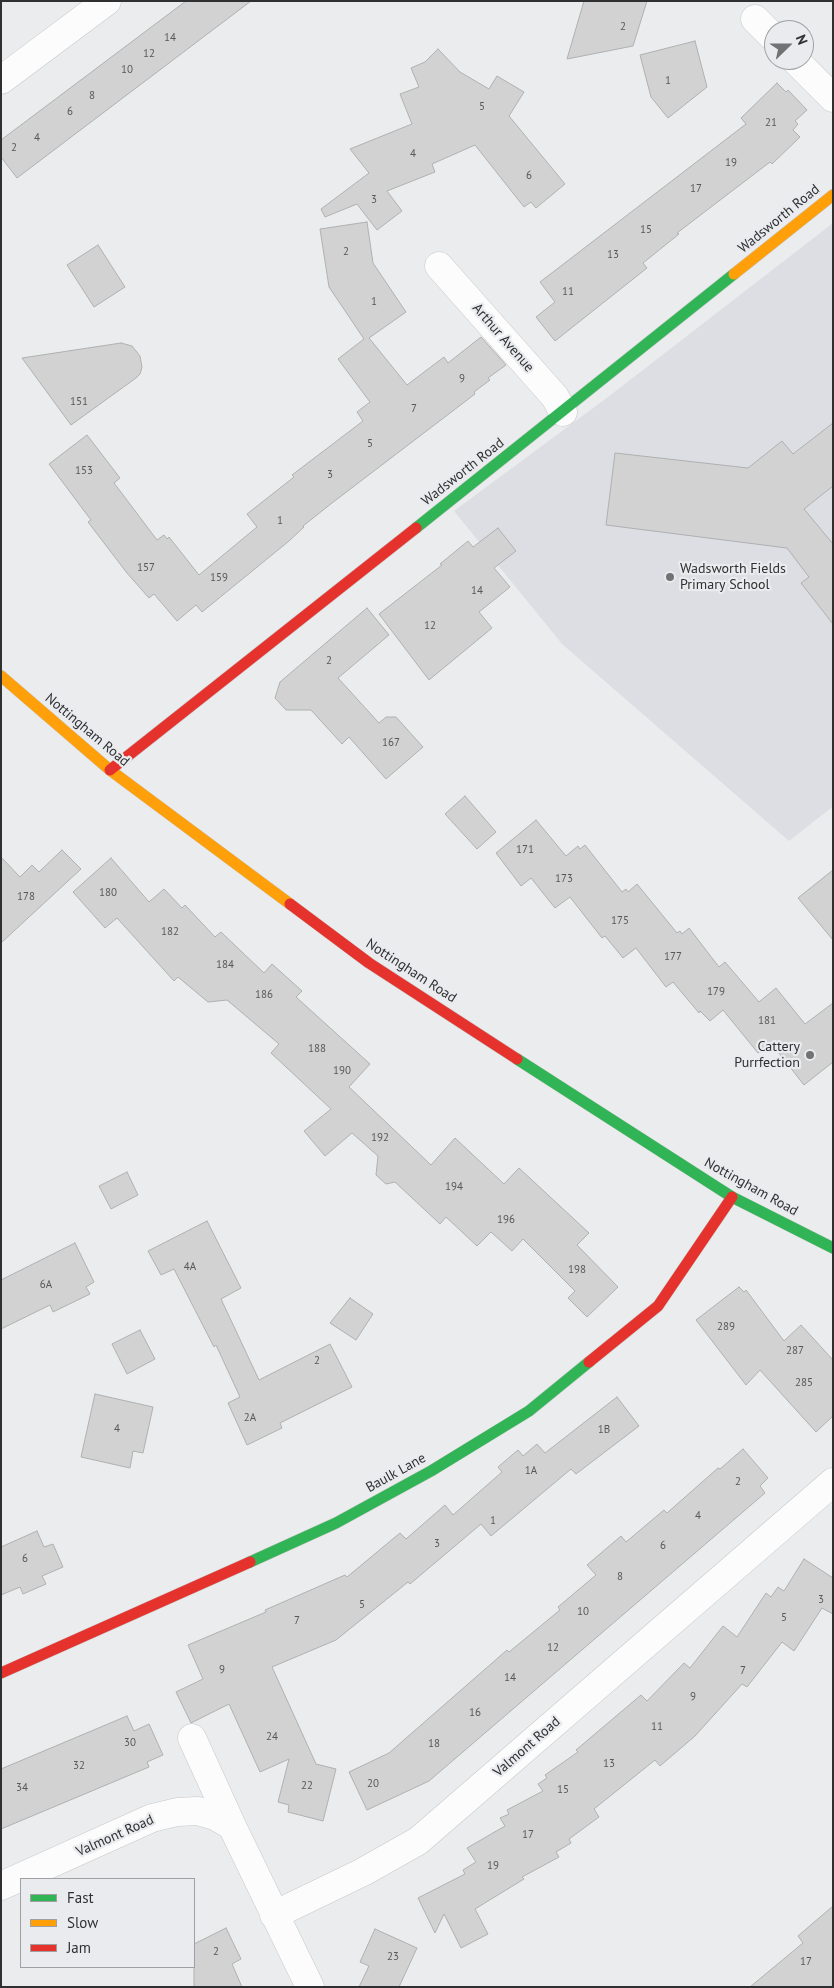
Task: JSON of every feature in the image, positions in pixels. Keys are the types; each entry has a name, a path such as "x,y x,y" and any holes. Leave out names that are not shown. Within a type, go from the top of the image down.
{"street":[{"path":"1,80 107,1"},
{"path":"806,70 833,98"},
{"name":"Wadsworth Road","path":"110,770 563,412 833,195"},
{"name":"Arthur Avenue","path":"439,266 555,397 563,412"},
{"name":"Nottingham Road","path":"2,677 110,770 369,963 732,1198 833,1248"},
{"name":"Baulk Lane","path":"1,1673 132,1616 336,1523 431,1472 529,1411 658,1306 732,1198"},
{"name":"Valmont Road","path":"274,1915 364,1872 418,1841 833,1482"},
{"path":"192,1738 274,1915 310,1987"},
{"name":"Valmont Road","path":"1,1886 152,1818 177,1812 198,1811 215,1816 232,1826"}],"shaded area":[{"name":"Wadsworth Fields Primary School","path":"833,223 833,809 831,808 789,841 562,644 454,511 608,397"}],"building":[{"path":"186,1 251,1 17,178 1,157 1,140"},
{"path":"584,1 647,1 633,46 567,59"},
{"path":"695,41 707,87 668,118 651,97 640,55"},
{"path":"438,49 460,72 489,89 497,76 524,92 509,116 565,184 536,208 531,202 524,207 475,145 432,164 435,172 387,191 402,211 377,230 357,204 325,217 321,209 369,173 350,149 412,124 400,94 419,87 411,68 425,62"},
{"path":"777,83 786,92 788,90 807,110 795,121 798,124 793,130 800,137 772,164 770,162 677,233 679,234 643,263 647,268 555,341 536,317 555,302 540,282 746,124 741,118"},
{"path":"367,222 373,263 406,312 369,338 407,385 444,357 448,363 481,337 506,365 488,378 490,380 474,392 475,394 303,526 289,541 202,612 196,605 177,621 154,594 149,598 127,573 88,522 91,520 49,464 87,435 120,478 114,483 157,540 164,535 167,539 169,537 199,575 257,527 247,514 294,477 292,475 363,421 357,412 370,402 338,359 364,339 329,287 320,229"},
{"path":"98,245 125,287 94,307 67,265"},
{"path":"121,343 132,346 140,356 142,367 140,374 71,425 22,358"},
{"path":"833,423 833,486 804,509 833,544 833,624 801,583 809,577 787,548 606,525 615,453 748,468 782,441 793,454"},
{"path":"498,528 516,551 494,568 510,587 479,612 492,628 429,680 379,614 442,565 440,564 468,541 473,547"},
{"path":"367,608 389,635 338,678 379,723 386,717 396,717 423,747 386,779 349,737 342,744 311,710 286,710 275,698 280,682"},
{"path":"465,796 496,832 477,849 445,814"},
{"path":"536,820 566,856 578,846 580,849 585,845 622,892 626,889 628,892 637,884 677,933 680,931 682,934 689,928 719,967 725,962 759,1002 776,988 805,1024 833,1003 833,1062 804,1085 771,1043 758,1053 723,1010 710,1021 700,1011 699,1013 673,982 666,987 636,948 623,958 605,936 602,938 570,897 555,908 531,878 521,886 496,853"},
{"path":"62,850 81,869 1,943 1,857 20,877 32,865 39,872"},
{"path":"111,858 149,902 164,889 182,908 185,905 215,937 221,932 264,973 272,964 302,991 296,997 370,1064 349,1087 431,1165 455,1138 504,1184 519,1168 589,1233 577,1245 618,1287 587,1317 568,1298 575,1291 523,1239 512,1251 491,1232 477,1246 446,1217 440,1224 395,1182 386,1184 376,1175 378,1156 352,1133 325,1156 304,1131 331,1109 271,1053 279,1044 227,1000 208,1002 178,977 174,981 117,918 105,928 73,892"},
{"path":"833,870 833,940 798,898"},
{"path":"127,1172 138,1195 111,1209 99,1186"},
{"path":"207,1221 241,1288 221,1299 259,1380 330,1344 352,1387 280,1423 282,1428 247,1445 228,1403 240,1397 216,1345 214,1347 174,1269 161,1275 148,1251"},
{"path":"75,1243 94,1282 86,1287 90,1294 53,1312 50,1305 1,1329 1,1280"},
{"path":"739,1287 744,1292 746,1290 784,1341 801,1325 833,1360 833,1416 816,1432 760,1370 746,1385 696,1320"},
{"path":"350,1298 373,1314 356,1340 330,1323"},
{"path":"140,1330 155,1359 127,1374 112,1344"},
{"path":"95,1394 153,1407 143,1453 133,1451 130,1468 81,1457"},
{"path":"617,1397 639,1426 576,1474 571,1469 491,1536 481,1524 410,1584 408,1582 336,1640 272,1667 316,1764 336,1769 323,1821 288,1812 289,1805 278,1802 289,1759 260,1772 229,1704 191,1723 176,1692 203,1679 188,1645 266,1612 265,1610 345,1575 347,1577 400,1533 406,1539 445,1505 453,1515 502,1472 498,1467 518,1450 523,1456 537,1444 545,1453"},
{"path":"743,1449 768,1478 760,1486 765,1493 429,1781 367,1810 349,1772 389,1753 507,1650 509,1652 560,1610 558,1607 596,1575 587,1565 621,1536 626,1542 664,1510 667,1513 718,1468 720,1469"},
{"path":"37,1531 44,1547 53,1544 63,1567 42,1576 46,1584 23,1594 20,1587 1,1595 1,1547"},
{"path":"804,1559 833,1578 833,1614 822,1608 794,1651 782,1642 747,1687 742,1684 695,1736 660,1766 655,1760 594,1809 599,1817 569,1839 571,1843 556,1852 559,1857 522,1877 524,1879 475,1909 488,1934 461,1948 444,1914 435,1933 418,1898 465,1874 463,1870 476,1862 467,1848 505,1826 500,1818 509,1814 507,1810 543,1791 538,1784 547,1778 545,1775 578,1752 576,1750 641,1695 647,1701 684,1663 690,1668 723,1626 737,1637 766,1593 771,1597 778,1587 784,1591"},
{"path":"127,1716 134,1731 149,1724 163,1755 147,1762 149,1767 1,1829 1,1769"},
{"path":"833,1906 833,1987 750,1987 803,1943 798,1936"},
{"path":"226,1928 241,1959 232,1964 242,1987 194,1987 195,1944"},
{"path":"375,1929 417,1948 399,1987 359,1987 369,1966 360,1962"}],"traffic: fast":[{"path":"416,528 734,274"},
{"path":"517,1059 732,1197 833,1248"},
{"path":"250,1562 336,1523 431,1471 529,1411 589,1362"}],"traffic: slow":[{"path":"734,274 833,195"},
{"path":"1,676 110,770 290,904"}],"traffic: jam":[{"path":"110,770 416,528"},
{"path":"290,904 369,963 517,1059"},
{"path":"589,1362 658,1306 732,1197"},
{"path":"1,1673 250,1562"}],"place":[{"name":"Wadsworth Fields Primary School","path":"670,577"},
{"name":"Cattery Purrfection","path":"810,1055"}]}
